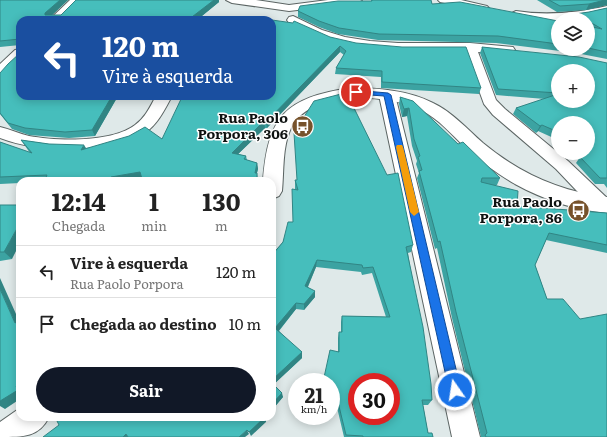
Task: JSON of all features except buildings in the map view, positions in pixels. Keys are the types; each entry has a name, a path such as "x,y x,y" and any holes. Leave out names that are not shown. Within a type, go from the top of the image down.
{"street":[{"path":"59,16 76,0"},
{"path":"232,0 288,16 315,31 352,43 377,46 470,47 521,52"},
{"path":"288,16 356,0"},
{"path":"444,0 542,18 578,17 607,9"},
{"path":"470,47 489,101 499,112 552,156 605,205"},
{"path":"0,52 16,50"},
{"path":"0,71 16,57"},
{"path":"273,177 276,146 283,125 297,109 312,101 333,94 356,92 388,95 420,103 428,107 494,161 525,180 545,190 570,198 605,205"},
{"path":"388,95 466,437"},
{"path":"0,132 15,138 36,142 106,142 123,138 135,133 152,119 162,100"},
{"path":"6,437 28,421"}],"slow traffic":[{"path":"399,147 414,212"}],"place":[{"name":"Rua Paolo Porpora, 306","path":"303,126"},
{"name":"Rua Paolo Porpora, 86","path":"578,210"}],"route":[{"path":"356,92 388,95 455,390"}]}
